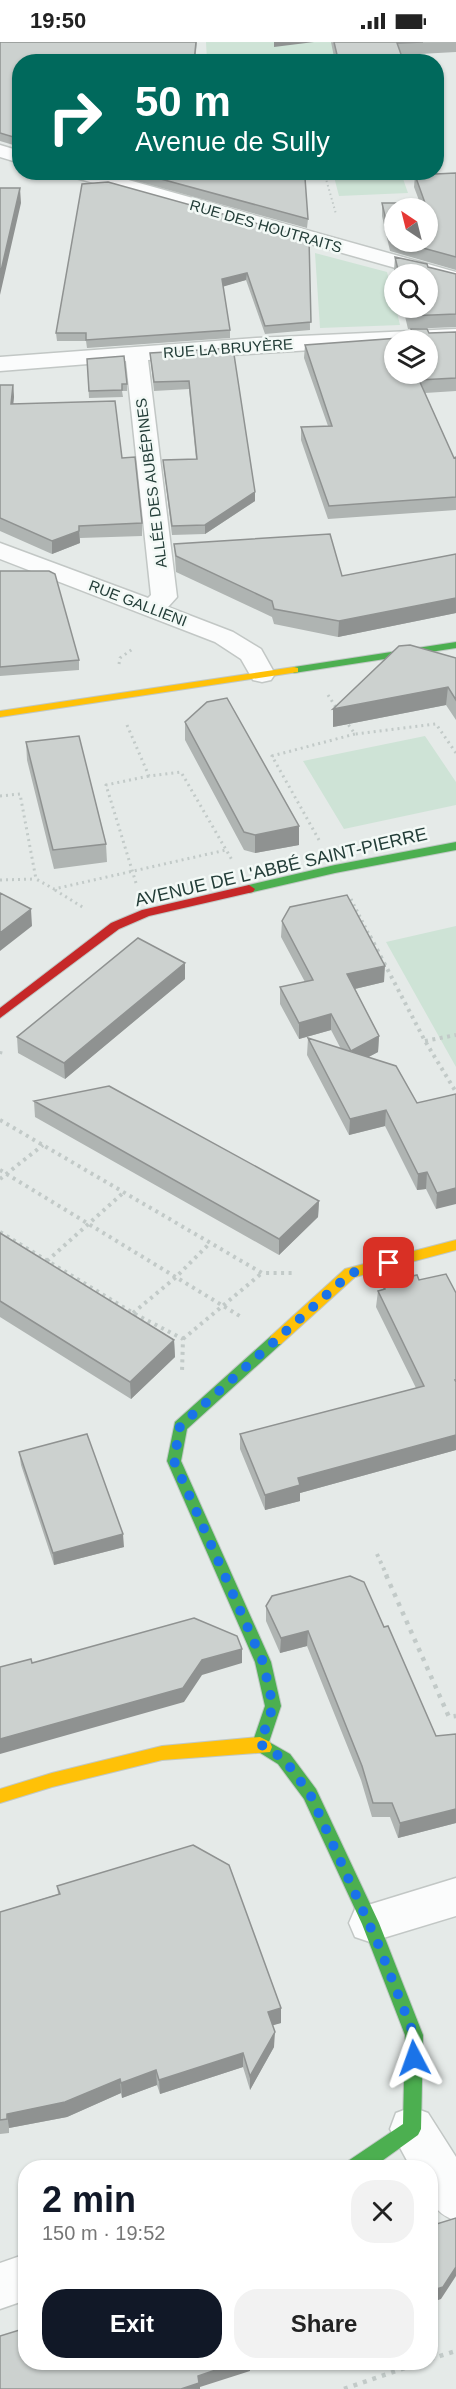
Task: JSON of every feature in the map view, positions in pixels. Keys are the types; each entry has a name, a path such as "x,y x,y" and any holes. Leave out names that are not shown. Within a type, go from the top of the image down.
{"street":[{"name":"RUE DES HOUTRAITS","path":"104,180 456,279"},
{"name":"RUE LA BRUYÈRE","path":"0,364 456,336"},
{"name":"ALLÉE DES AUBÉPINES","path":"136,354 164,597 152,608"},
{"name":"RUE GALLIENI","path":"0,550 152,608 233,643 252,654 262,674"},
{"path":"0,714 456,645"},
{"name":"AVENUE DE L'ABBÉ SAINT-PIERRE","path":"0,1014 115,926 146,913 335,869 456,846"},
{"path":"260,1744 273,1706 263,1662 174,1461 180,1426 351,1273 456,1245"},
{"path":"0,1797 52,1780 162,1753 260,1744 284,1759 310,1794 370,1923 414,2035 412,2129 432,2160"},
{"path":"370,1923 456,1897"},
{"path":"367,2160 412,2129"},
{"path":"438,2170 456,2198"},
{"path":"0,2286 18,2280"}],"path":[{"path":"327,180 337,218"},
{"path":"323,690 355,734 436,724 456,753"},
{"path":"126,723 149,776"},
{"path":"146,913 106,785 182,772 248,890"},
{"path":"0,796 20,794 36,879"},
{"path":"0,880 36,879 54,889 226,850"},
{"path":"426,1041 456,1035"},
{"path":"0,1120 262,1273 351,1273"},
{"path":"0,1179 43,1145"},
{"path":"0,1170 88,1226 278,1338"},
{"path":"47,1261 124,1192"},
{"path":"0,1232 133,1313 183,1339"},
{"path":"133,1313 175,1278 211,1243"},
{"path":"180,1426 183,1339 262,1273"},
{"path":"377,1554 449,1717 456,1716"},
{"path":"438,2357 456,2351"},
{"path":"344,2389 360,2386 401,2370"}],"green space":[{"path":"206,42 334,42 335,54 207,54"},
{"path":"335,180 403,180 408,193 339,196"},
{"path":"315,253 384,271 384,318 398,318 400,325 320,328"},
{"path":"425,736 456,782 456,805 344,829 303,761"},
{"path":"456,926 456,1067 386,942"}],"building":[{"path":"0,42 196,42 195,54 12,54 12,137 0,133"},
{"path":"334,42 423,42 397,43 401,54 337,54"},
{"path":"456,173 456,257 438,252 438,198 423,198 417,180 444,180 444,174"},
{"path":"164,180 305,180 308,219"},
{"path":"108,182 309,238 311,322 265,326 247,273 222,279 230,330 86,340 86,333 56,333 82,184"},
{"path":"0,188 20,188 0,275"},
{"path":"395,257 427,264 397,264"},
{"path":"438,270 456,274 456,314 438,315"},
{"path":"456,332 456,378 438,379 438,333"},
{"path":"384,339 384,384 421,384 454,458 456,457 456,497 329,506 301,427 332,426 305,345"},
{"path":"233,348 255,492 205,525 172,526 163,460 197,459 189,381 154,382 150,353"},
{"path":"124,356 127,384 122,384 122,390 89,391 87,359"},
{"path":"0,385 13,385 11,404 115,401 122,458 135,457 142,523 79,526 79,531 52,541 0,518"},
{"path":"330,534 342,576 456,554 456,598 339,621 274,609 272,601 176,556 174,544"},
{"path":"0,571 49,571 55,574 79,660 0,667"},
{"path":"410,645 456,658 456,700 448,687 333,709 399,646"},
{"path":"227,698 299,826 255,835 244,832 185,722 207,702"},
{"path":"79,736 106,844 53,850 26,742"},
{"path":"0,893 31,909 0,933"},
{"path":"347,895 385,966 347,974 379,1036 351,1051 331,1014 299,1023 280,987 313,980 282,921 290,907"},
{"path":"138,938 185,963 64,1063 17,1037"},
{"path":"308,1038 396,1066 417,1103 456,1094 456,1188 437,1193 427,1172 418,1174 386,1110 350,1119"},
{"path":"109,1086 319,1201 279,1239 34,1101"},
{"path":"0,1233 174,1340 130,1382 0,1301"},
{"path":"446,1274 456,1293 456,1435 298,1478 300,1485 265,1495 240,1434 424,1386 378,1291 385,1289 383,1283 417,1275 419,1280"},
{"path":"87,1434 123,1534 53,1553 19,1452"},
{"path":"350,1576 364,1582 384,1627 388,1626 436,1736 456,1734 456,1809 400,1823 392,1803 373,1803 362,1766 308,1631 281,1638 266,1606 272,1596"},
{"path":"194,1618 237,1636 242,1649 202,1660 183,1688 0,1739 0,1667 31,1659 32,1663"},
{"path":"193,1845 229,1865 281,2008 268,2012 275,2032 250,2076 243,2053 159,2080 156,2070 121,2083 120,2079 65,2102 7,2114 7,2119 0,2120 0,1912 60,1894 57,1886"},
{"path":"456,2218 456,2267 443,2287 438,2289 438,2224"},
{"path":"18,2330 18,2370 216,2370 198,2376 199,2383 181,2389 0,2389 0,2336"}],"traffic: fast":[{"path":"294,670 456,645"},
{"path":"249,889 335,869 456,846"},
{"path":"260,1744 273,1706 263,1662 174,1461 180,1426 276,1340"},
{"path":"264,1747 284,1759 310,1794 370,1923 414,2035 412,2129 367,2160"}],"traffic: slow":[{"path":"0,714 294,670"},
{"path":"276,1340 350,1273 456,1245"},
{"path":"0,1796 52,1780 162,1753 260,1744 264,1747"}],"traffic: jam":[{"path":"0,1014 115,926 146,913 249,889"}],"route":[{"path":"389,1263 351,1273 180,1426 174,1461 263,1662 273,1706 260,1744 284,1759 310,1794 370,1923 414,2035 414,2058"}]}
